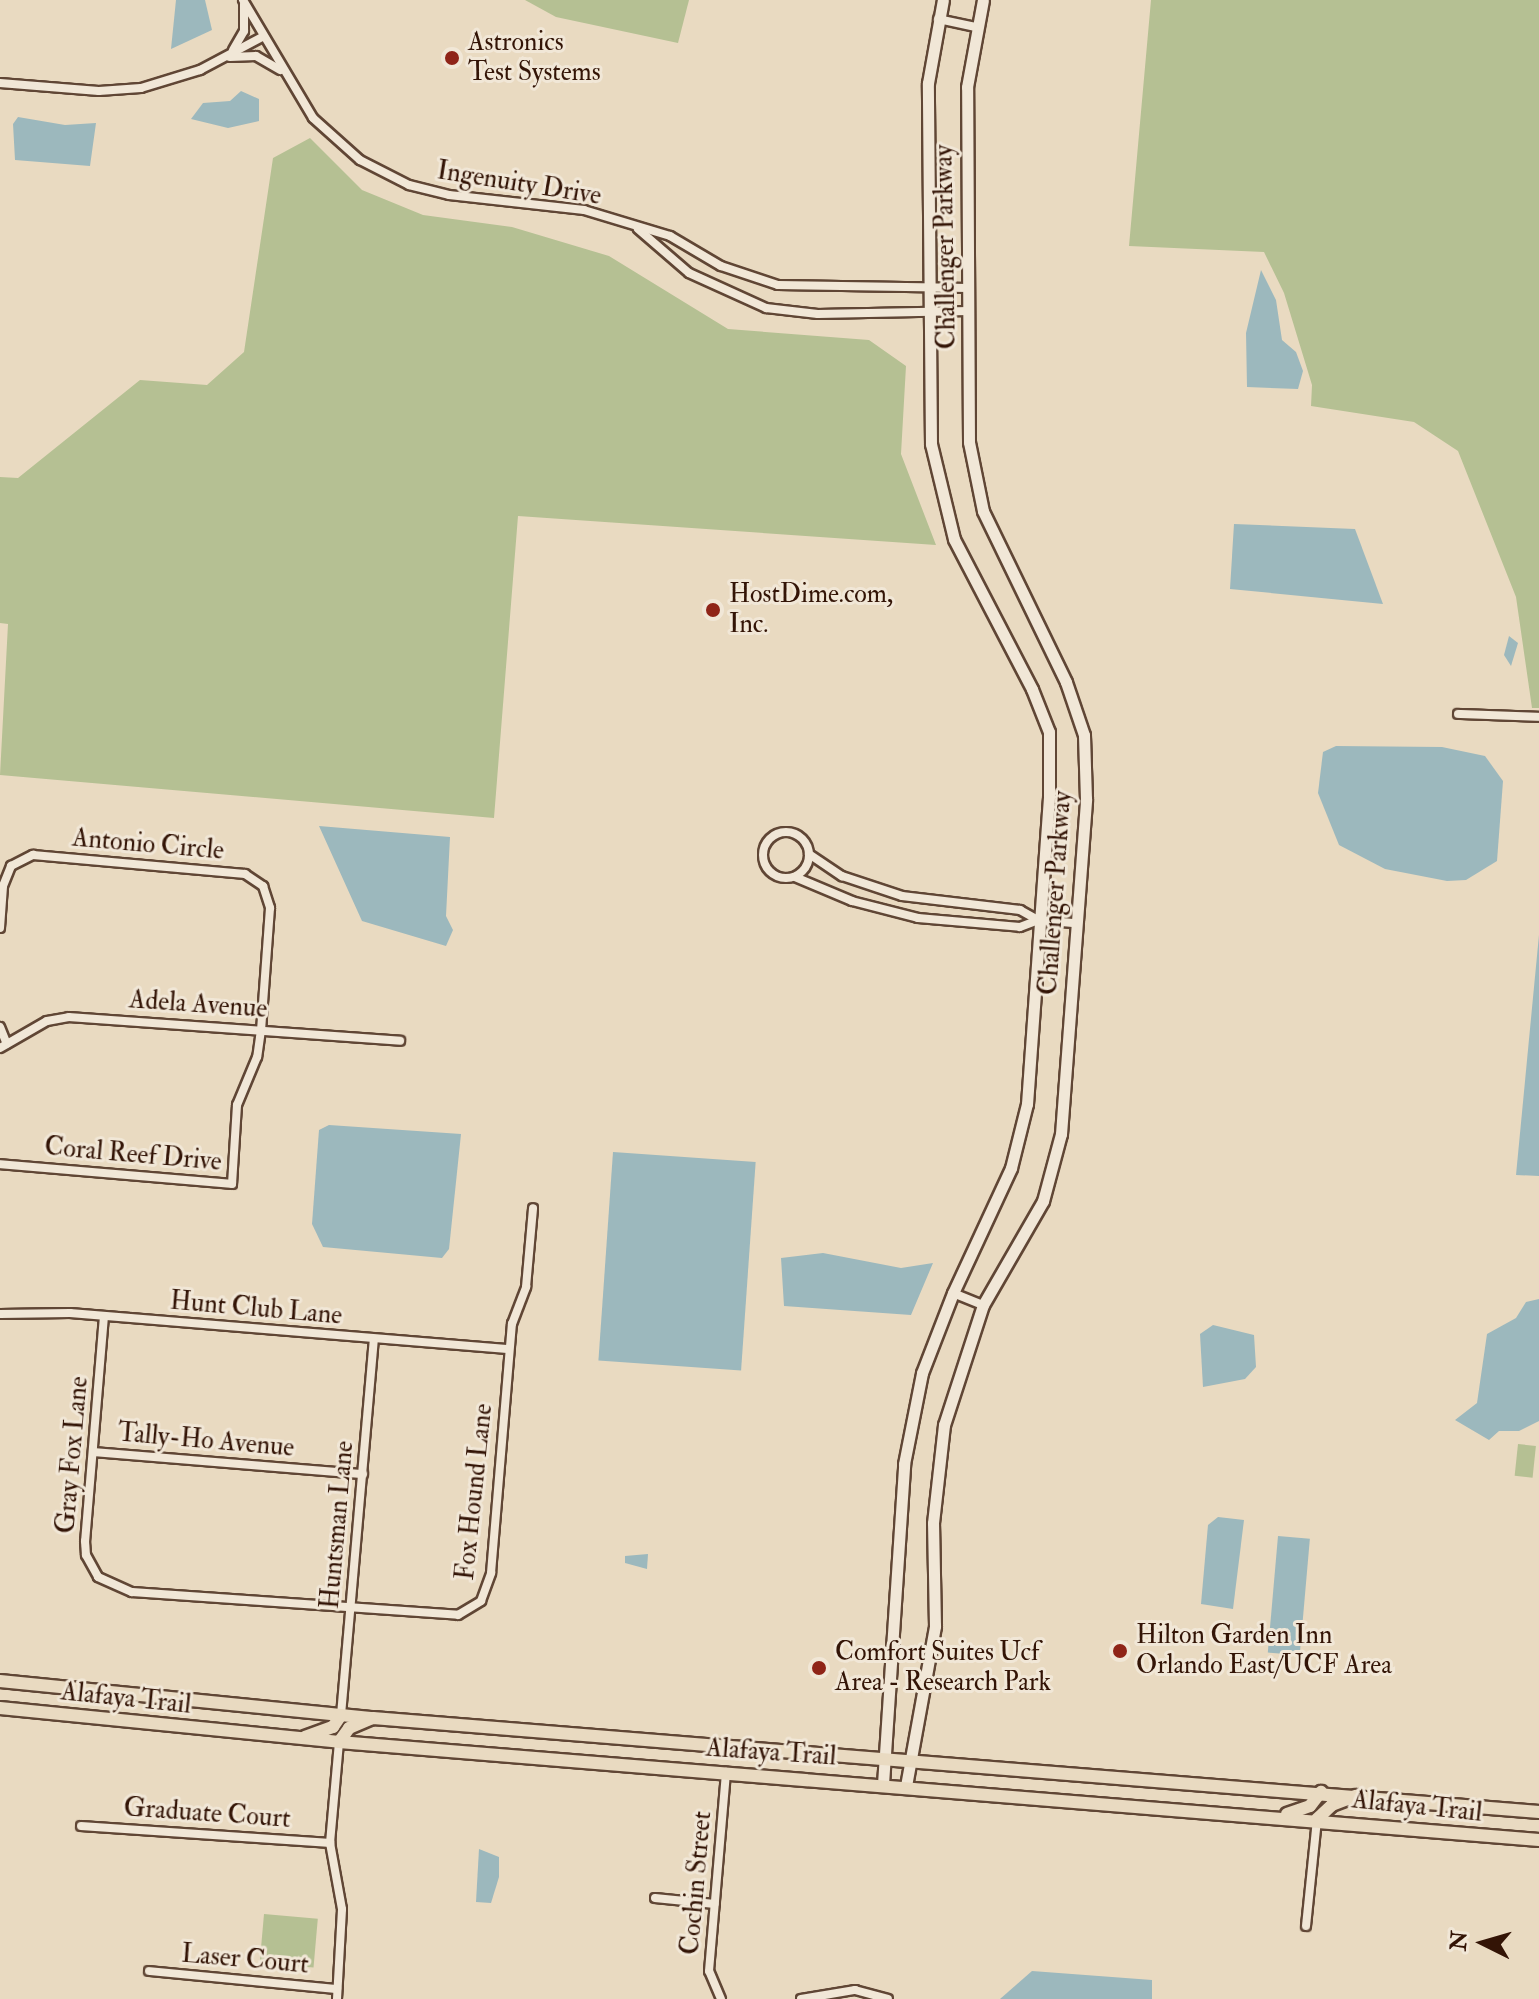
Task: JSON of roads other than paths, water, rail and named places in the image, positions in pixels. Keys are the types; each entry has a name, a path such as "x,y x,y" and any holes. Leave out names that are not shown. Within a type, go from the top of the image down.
{"main road":[{"name":"Challenger Parkway","path":"883,1784 904,1464 922,1373 953,1293 1011,1168 1027,1104 1049,732 1032,689 954,539 931,444 928,83 943,0"},
{"name":"Challenger Parkway","path":"906,1786 935,1626 936,1470 956,1379 983,1305 1043,1201 1054,1170 1066,1097 1086,799 1084,735 1066,682 983,511 969,442 967,87 975,27 983,0"},
{"name":"Alafaya Trail","path":"0,1681 373,1718 911,1758 1539,1812"},
{"name":"Alafaya Trail","path":"0,1708 339,1742 1317,1819 1539,1840"},
{"path":"302,1738 333,1727 341,1715"},
{"path":"339,1742 349,1728 373,1718"},
{"path":"1280,1816 1310,1806 1321,1792"},
{"path":"1317,1819 1332,1805 1359,1795"}],"street":[{"path":"227,57 244,31 244,0"},
{"name":"Ingenuity Drive","path":"244,0 284,73 331,137 398,180 449,195 568,206 637,229 670,236 721,266 778,285 969,288"},
{"path":"938,19 975,27"},
{"path":"0,83 126,90 179,78 227,57 264,36"},
{"path":"227,57 256,56 284,73"},
{"name":"Ingenuity Drive","path":"637,229 689,273 766,308 818,314 969,311"},
{"path":"1458,714 1539,717"},
{"path":"795,877 806,868 809,854 807,844 792,832 775,834 764,846 763,860 773,874 795,877 877,909 918,918 1020,927 1038,920"},
{"path":"809,854 842,876 876,889 925,901 1020,910 1038,920 1076,923"},
{"name":"Antonio Circle","path":"0,928 3,886 11,866 33,855 245,874 263,886 270,908 261,1030 257,1057 237,1105"},
{"name":"Adela Avenue","path":"4,1046 47,1021 69,1017 400,1041"},
{"path":"0,1027 4,1046"},
{"name":"Coral Reef Drive","path":"0,1164 232,1184 237,1105"},
{"name":"Fox Hound Lane","path":"351,1610 441,1616 470,1610 481,1601 491,1573 509,1349 514,1315 526,1287 533,1208"},
{"path":"953,1293 983,1305"},
{"name":"Hunt Club Lane","path":"0,1314 104,1316 509,1349"},
{"name":"Gray Fox Lane","path":"104,1316 86,1555 108,1585 132,1592 351,1610"},
{"name":"Huntsman Lane","path":"341,1715 374,1339"},
{"name":"Tally-Ho Avenue","path":"94,1452 363,1474"},
{"path":"337,1994 342,1909 330,1843 339,1742"},
{"name":"Cochin Street","path":"719,1998 709,1971 726,1772"},
{"path":"1306,1926 1317,1819"},
{"name":"Graduate Court","path":"81,1826 330,1843"},
{"path":"655,1898 715,1904"},
{"name":"Laser Court","path":"149,1971 337,1994"},
{"path":"801,1999 855,1990 888,1999"}],"water":[{"path":"176,0 205,0 212,30 171,49"},
{"path":"241,91 259,99 259,121 228,128 191,119 203,103 230,101"},
{"path":"18,117 65,125 96,123 90,166 15,160 13,124"},
{"path":"1261,270 1276,300 1282,340 1296,352 1303,371 1298,389 1247,387 1246,333"},
{"path":"1234,524 1355,529 1383,604 1230,589"},
{"path":"1509,636 1518,643 1511,666 1504,655"},
{"path":"1336,746 1442,747 1485,756 1503,781 1497,861 1466,880 1447,881 1385,869 1339,845 1318,793 1323,752"},
{"path":"319,826 450,837 446,916 453,930 446,946 362,921"},
{"path":"1539,935 1539,1176 1516,1175"},
{"path":"329,1125 461,1134 449,1249 442,1258 323,1247 312,1224 319,1130"},
{"path":"613,1152 756,1162 741,1370 598,1360"},
{"path":"823,1253 901,1268 933,1263 911,1315 784,1306 781,1258"},
{"path":"1539,1299 1539,1421 1519,1431 1499,1431 1489,1440 1455,1420 1477,1403 1487,1334 1516,1318 1526,1302"},
{"path":"1213,1325 1254,1335 1256,1367 1245,1379 1203,1387 1200,1334"},
{"path":"1218,1517 1244,1520 1233,1609 1201,1604 1208,1525"},
{"path":"1278,1536 1310,1539 1300,1655 1268,1653"},
{"path":"648,1554 647,1569 625,1563 625,1556"},
{"path":"479,1849 499,1857 499,1877 491,1903 476,1902"},
{"path":"1032,1971 1152,1980 1152,1999 1000,1999"}],"place":[{"name":"Astronics Test Systems","path":"452,58"},
{"name":"HostDime.com, Inc.","path":"713,610"},
{"name":"Hilton Garden Inn Orlando East/UCF Area","path":"1120,1651"},
{"name":"Comfort Suites Ucf Area - Research Park","path":"819,1668"}]}
